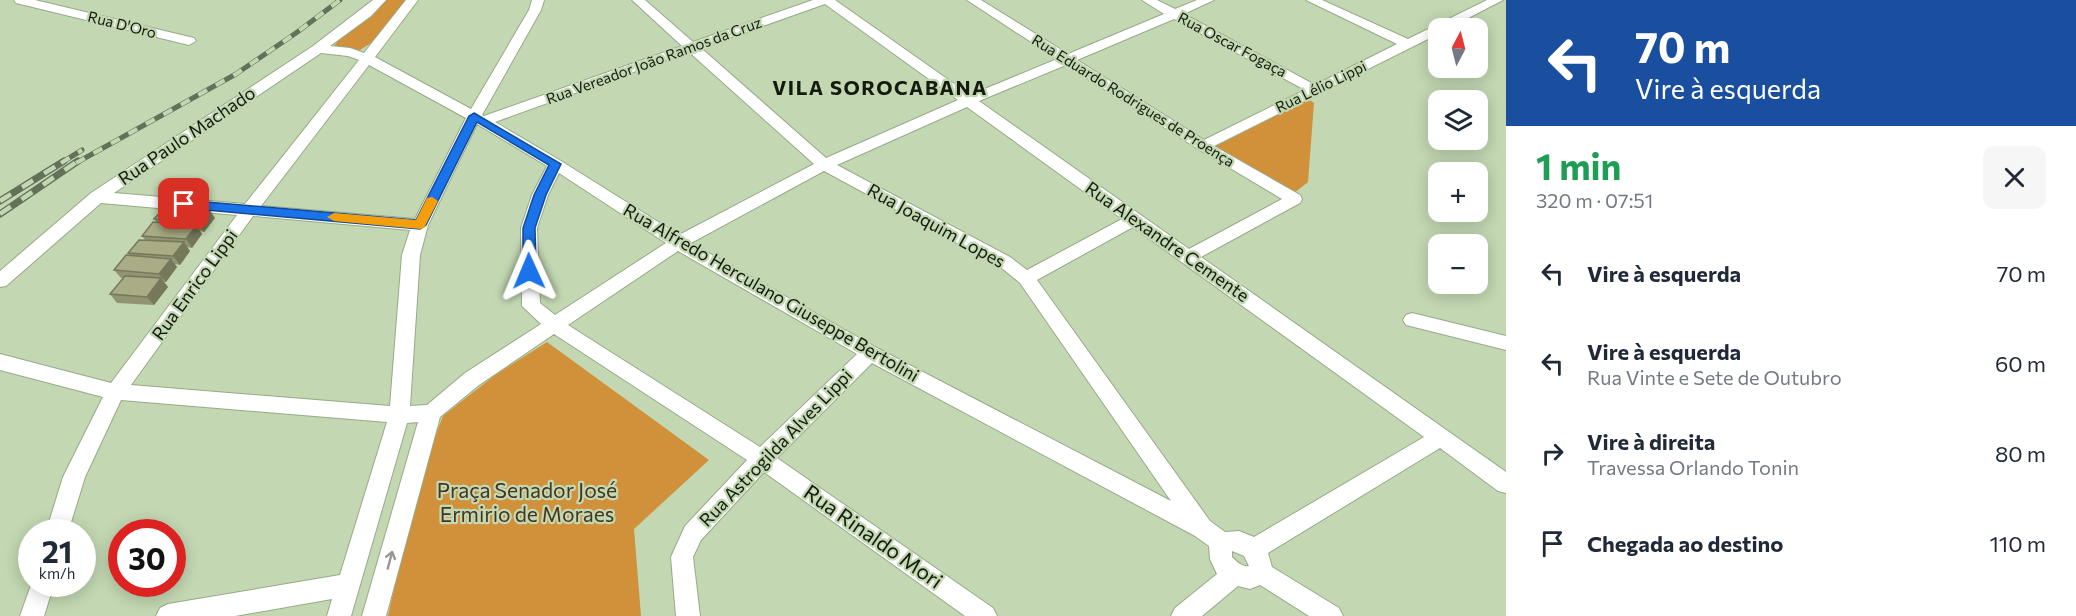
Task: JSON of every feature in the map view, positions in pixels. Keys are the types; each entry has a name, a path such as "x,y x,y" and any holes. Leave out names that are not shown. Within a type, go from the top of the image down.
{"street":[{"name":"Rua D'Oro","path":"20,0 189,41"},
{"name":"Rua Paulo Machado","path":"0,280 97,197 318,49 367,13 380,0"},
{"name":"Rua Enrico Lippi","path":"61,519 74,477 115,392 250,209 412,0"},
{"path":"339,616 399,415 411,255 420,225 479,119 538,0"},
{"name":"Rua Joaquim Lopes","path":"638,0 824,165 1004,261 1026,278 1203,529"},
{"name":"Rua Vereador João Ramos da Cruz","path":"479,119 694,48 826,0"},
{"name":"Rua Alexandre Cemente","path":"826,0 1506,483"},
{"name":"Rua Eduardo Rodrigues de Proença","path":"973,0 1203,146 1294,199 1188,257"},
{"name":"Rua Oscar Fogaça","path":"1148,0 1315,90"},
{"path":"374,616 431,413 472,379 678,243 824,165 968,101 1208,0"},
{"path":"1312,0 1408,44"},
{"name":"Rua Lélio Lippi","path":"1460,18 1494,0"},
{"name":"Rua Lélio Lippi","path":"1203,146 1428,34"},
{"name":"Rua Alfredo Herculano Giuseppe Bertolini","path":"318,49 350,52 366,58 479,119 556,164 678,243 870,353 1203,529 1223,543"},
{"name":"Rua Rinaldo Mori","path":"556,164 540,195 529,228 531,306 554,325 762,459 985,616"},
{"path":"97,197 420,225"},
{"path":"1026,278 1134,219"},
{"path":"1412,320 1506,343"},
{"name":"Rua Astrogilda Alves Lippi","path":"688,616 682,557 693,533 762,459 870,353"},
{"path":"0,362 115,392 399,415 431,413"},
{"path":"1254,549 1441,437"},
{"path":"1234,540 1254,549 1261,562 1260,572 1250,578 1235,574 1224,565 1220,547 1223,543 1234,540"},
{"path":"1260,572 1331,616"},
{"path":"1183,616 1235,574"},
{"path":"168,616 348,585"},
{"path":"32,616 38,597"}],"green space":[{"path":"385,0 406,0 371,43 360,50 334,46 340,38"},
{"path":"1308,99 1314,103 1308,182 1293,194 1209,145"},
{"name":"Praça Senador José Ermirio de Moraes","path":"547,342 709,460 634,529 641,616 388,616 419,477 443,416 495,375"}],"building":[{"path":"166,206 209,209 198,223 154,219"},
{"path":"153,222 196,226 186,239 142,236"},
{"path":"139,240 184,242 173,256 128,253"},
{"path":"126,255 171,259 159,274 114,270"},
{"path":"125,276 161,278 147,297 110,294"}],"railway":[{"path":"76,163 236,74 340,0"},
{"path":"61,163 82,150"},
{"path":"0,201 64,161"},
{"path":"0,214 78,161"}],"slow traffic":[{"path":"334,217 420,225 432,201"}],"district":[{"name":"VILA SOROCABANA","path":"880,88"}],"route":[{"path":"184,204 420,225 474,116 556,164 540,195 529,228 529,271"}]}
